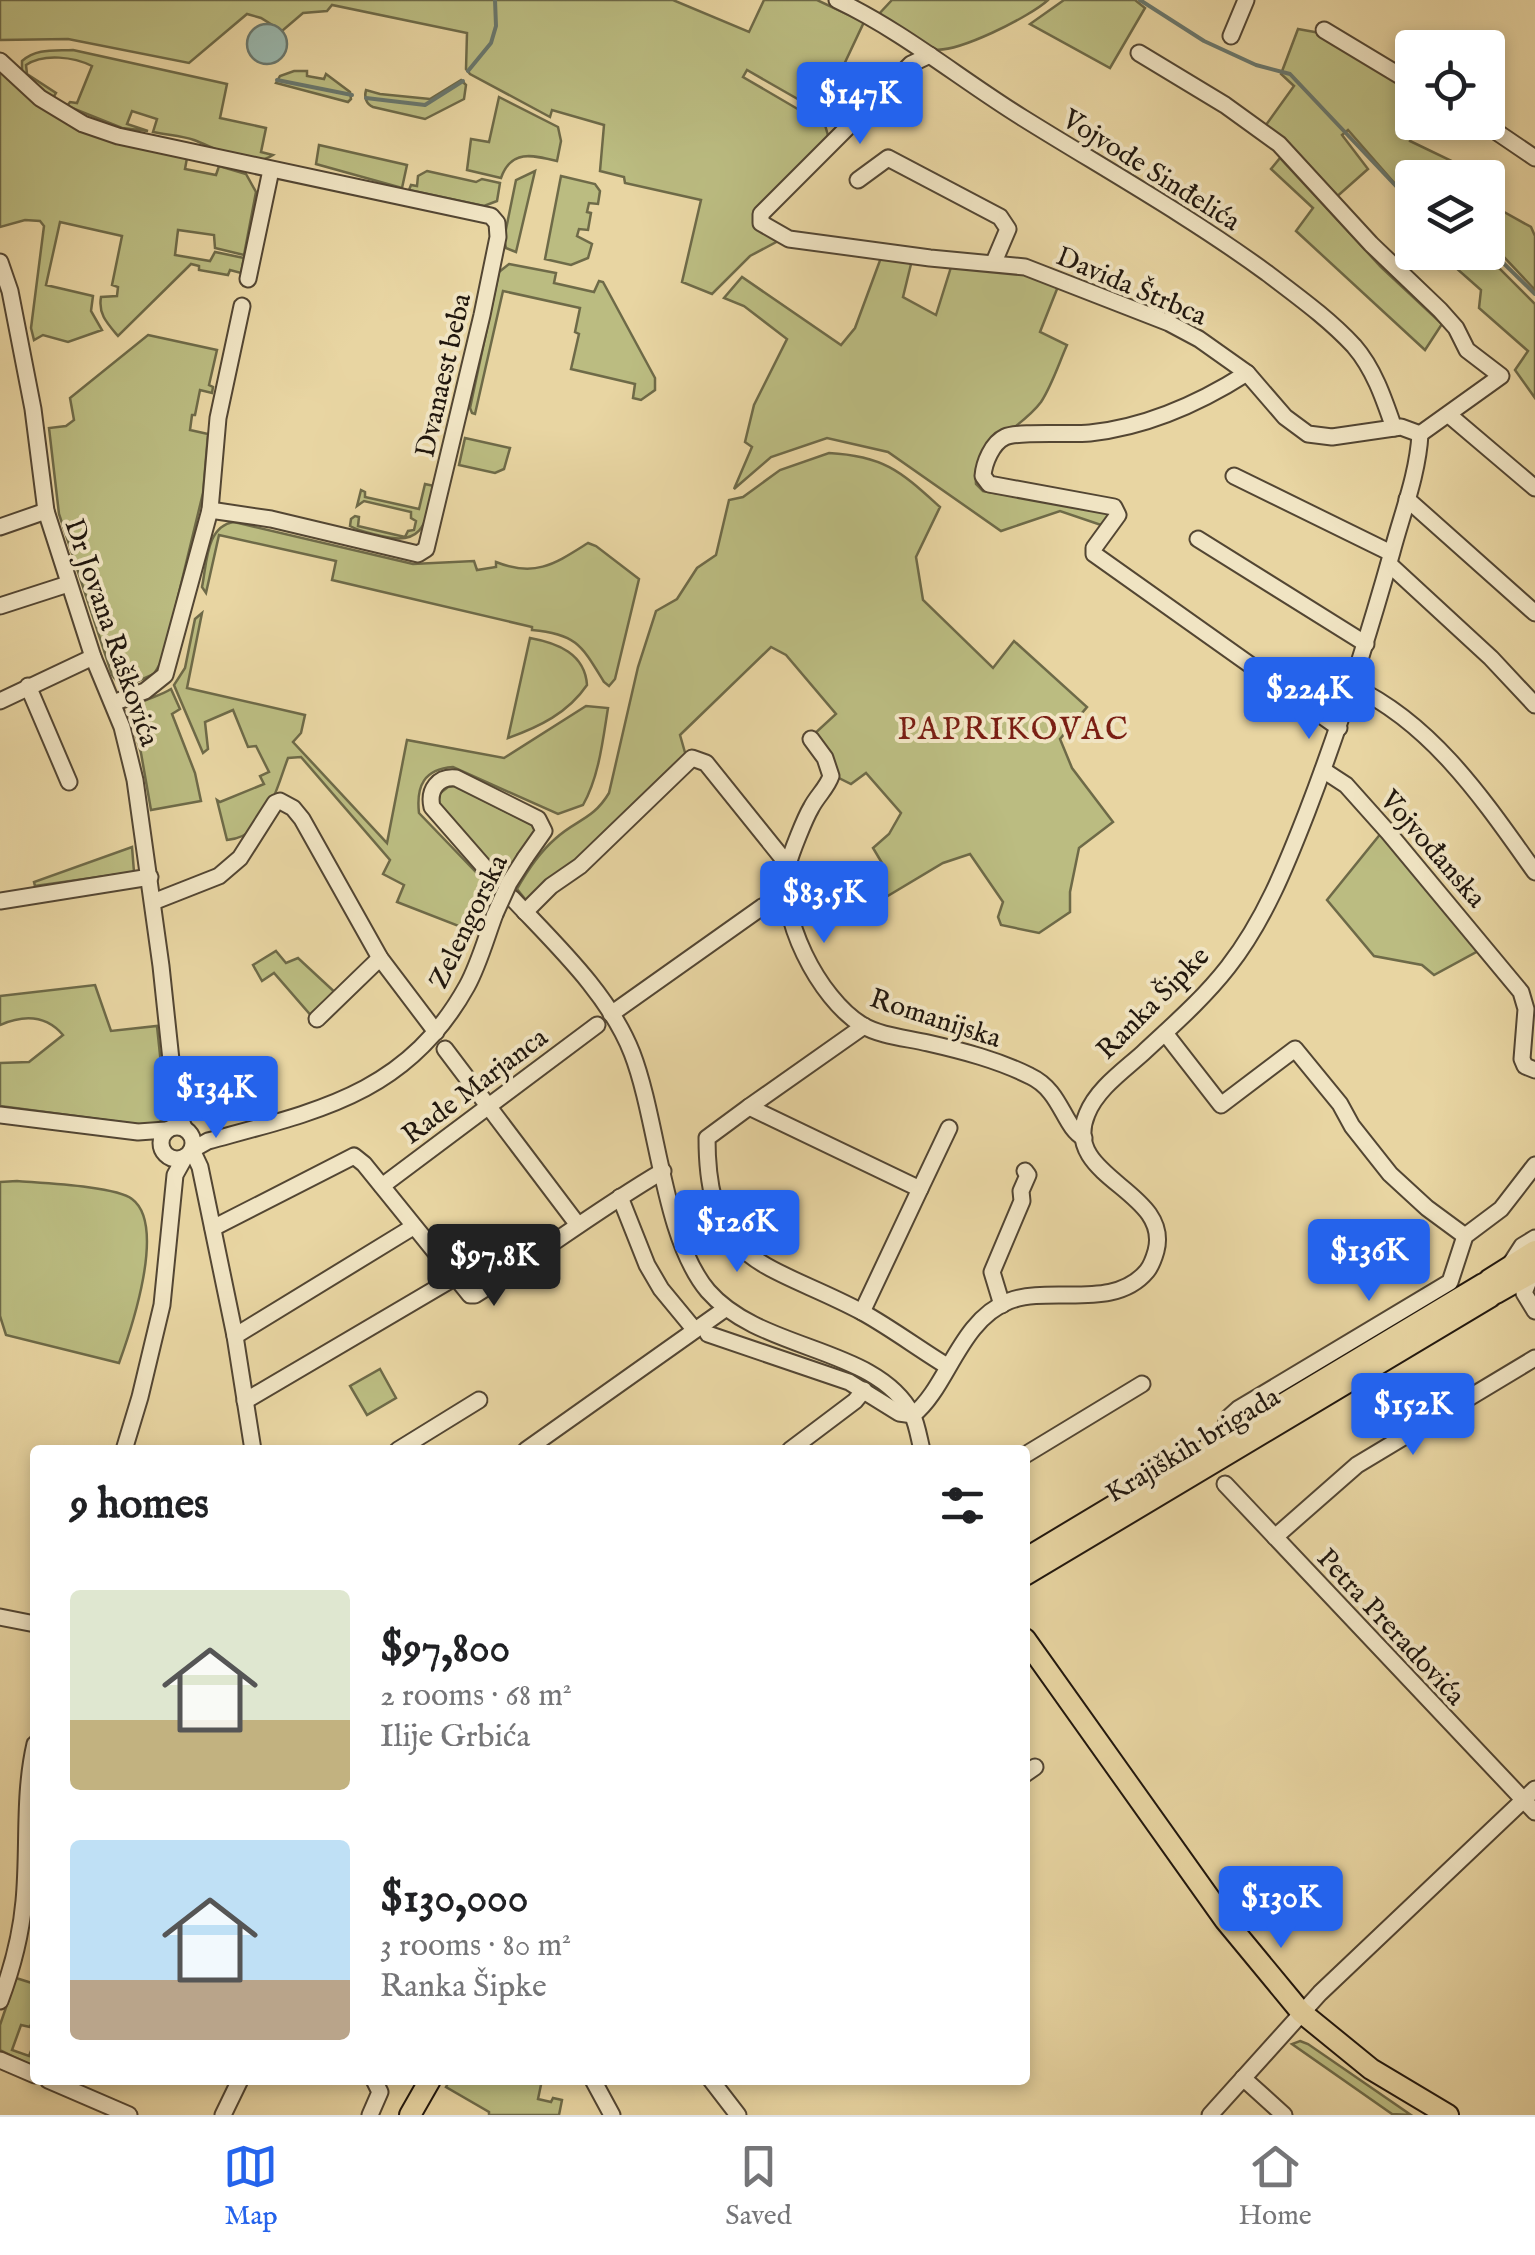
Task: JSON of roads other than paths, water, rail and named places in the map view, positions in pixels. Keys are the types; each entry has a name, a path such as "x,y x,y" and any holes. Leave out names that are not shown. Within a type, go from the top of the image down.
{"main road":[{"name":"Krajiških brigada","path":"1030,1572 1491,1290 1510,1266 1535,1251"},
{"name":"Krajiških brigada","path":"1030,1556 1221,1442 1491,1290 1534,1272"},
{"path":"1030,1646 1225,1920 1301,2012 1371,2069 1448,2115"},
{"path":"394,2115 411,2085"},
{"path":"410,2115 427,2085"}],"street":[{"name":"Vojvode Sinđelića","path":"837,0 877,20 1020,117 1202,228 1312,308 1361,354 1394,428"},
{"path":"1231,36 1246,0"},
{"path":"1324,30 1395,73"},
{"path":"1139,53 1279,144 1448,320 1467,350 1501,376 1420,434"},
{"name":"Davida Štrbca","path":"930,56 911,64 761,214 761,223 789,239 1026,267 1169,323 1199,339 1248,373 1280,412 1308,434 1332,437 1394,428 1408,428 1420,434"},
{"name":"Dvanaest beba","path":"0,61 26,88 84,124 140,142 496,220 495,254 426,548 418,554 272,519 210,510"},
{"path":"1505,138 1535,158"},
{"path":"858,180 888,158 1000,217 1008,229 994,262"},
{"path":"248,280 271,170"},
{"name":"Dr Jovana Raškovića","path":"0,262 30,393 46,511 93,658 113,703 135,780 182,1142 200,1167 235,1336 252,1445"},
{"path":"113,703 145,691 164,674 210,510 218,418 242,306"},
{"path":"1248,373 1198,402 1122,428 1009,436 998,443 982,476 989,484 1114,508 1118,515 1094,548 1094,554 1339,728"},
{"path":"1449,415 1535,488"},
{"name":"Ranka Šipke","path":"1084,1138 1086,1114 1096,1097 1204,995 1253,930 1276,886 1354,687 1407,499 1420,434"},
{"path":"1234,476 1390,558 1535,705"},
{"path":"1407,499 1535,612"},
{"path":"0,527 46,511"},
{"path":"1198,538 1366,644"},
{"path":"0,606 68,584"},
{"path":"0,700 93,658"},
{"path":"28,686 69,782"},
{"path":"1354,687 1388,706 1444,753 1535,872"},
{"name":"Romanijska","path":"811,738 832,776 808,813 788,865 788,896 799,948 829,990 864,1026 967,1052 1034,1078 1056,1096 1077,1134 1084,1138"},
{"path":"525,912 580,866 692,758 706,762 788,865"},
{"name":"Vojvođanska","path":"1323,770 1346,785 1388,832 1521,992 1526,1009 1522,1059 1525,1066 1535,1070"},
{"name":"Zelengorska","path":"182,1142 316,1110 360,1093 420,1050 436,1032 468,984 509,883 544,831 538,819 456,778 445,778 434,786 430,796 432,808 500,885"},
{"path":"153,902 219,876 240,858 280,801 302,819 380,958 436,1032"},
{"path":"1,897 150,877"},
{"path":"611,1014 762,907 788,896"},
{"name":"Zelengorska","path":"512,898 611,1014 626,1039 641,1079 680,1237 702,1283 725,1309 759,1329 871,1373 892,1388 913,1416"},
{"path":"318,1018 380,958"},
{"name":"Rade Marjanca","path":"382,1186 597,1025"},
{"path":"864,1026 707,1138 718,1218 735,1245 757,1262 862,1312 948,1366"},
{"path":"1165,1033 1221,1105 1296,1049 1390,1174 1466,1236"},
{"path":"446,1049 578,1225"},
{"path":"749,1107 920,1189"},
{"path":"3,1115 138,1132 182,1142 162,1305 126,1445"},
{"path":"862,1312 949,1128"},
{"path":"921,1445 913,1416 976,1326 1002,1304 1034,1295 1108,1292 1132,1283 1151,1265 1158,1242 1156,1222 1096,1165 1084,1138"},
{"path":"212,1228 354,1156 454,1278 470,1295 475,1295 663,1171"},
{"path":"1221,1442 1228,1418 1238,1409 1450,1282 1466,1236 1501,1208 1535,1165"},
{"path":"1002,1304 992,1272 1022,1200 1028,1175 1025,1172"},
{"path":"620,1197 661,1289 701,1331 827,1374 864,1390 896,1412 913,1416"},
{"path":"235,1336 413,1227"},
{"path":"1510,1266 1518,1251 1535,1238"},
{"path":"1532,1309 1524,1288 1534,1272"},
{"path":"246,1400 454,1278"},
{"path":"1491,1290 1515,1296 1532,1309"},
{"path":"533,1445 701,1331 725,1309"},
{"path":"1275,1537 1342,1476 1535,1358"},
{"path":"1030,1453 1142,1384"},
{"path":"797,1445 856,1402 864,1390"},
{"path":"406,1445 479,1400"},
{"name":"Petra Preradovića","path":"1225,1484 1531,1801"},
{"path":"0,1617 30,1623"},
{"path":"0,2000 11,1970 24,1904 30,1772"},
{"path":"1210,2115 1301,2012 1382,1930 1531,1801"},
{"path":"0,2060 30,2072"},
{"path":"1243,2078 1284,2115"},
{"path":"60,2085 129,2115"},
{"path":"223,2115 238,2085"},
{"path":"370,2115 380,2092 376,2085"},
{"path":"596,2085 612,2115"},
{"path":"715,2085 738,2115"}],"water":[{"path":"267,24 281,30 287,44 281,58 267,64 253,58 247,44 253,30"}],"waterway":[{"path":"468,71 491,43 496,26 495,0"},
{"path":"1140,0 1204,41 1256,65 1290,74 1395,185"},
{"path":"277,80 352,95"},
{"path":"366,98 425,105 463,81"},
{"path":"1505,265 1535,294"}],"district":[{"name":"PAPRIKOVAC","path":"1014,728"}]}
